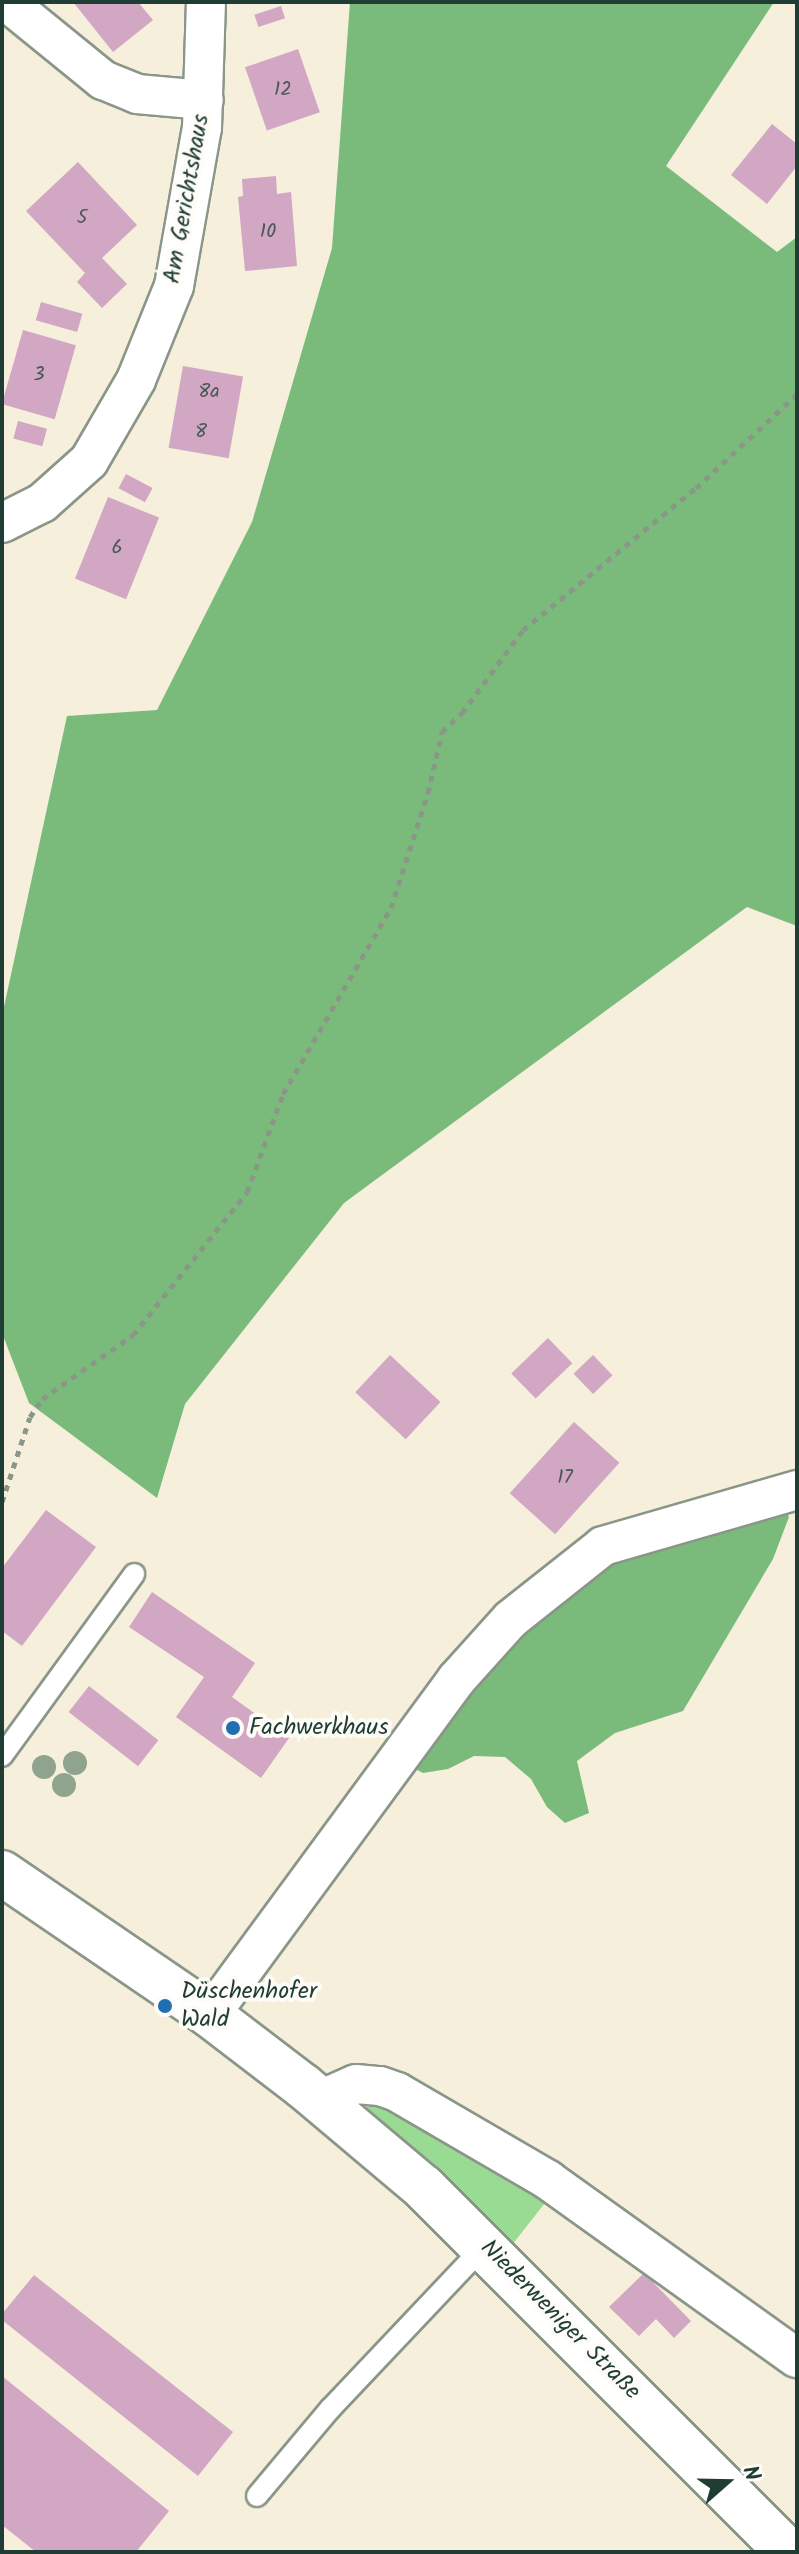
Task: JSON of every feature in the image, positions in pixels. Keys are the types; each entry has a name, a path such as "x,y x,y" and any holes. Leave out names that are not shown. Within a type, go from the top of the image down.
{"street":[{"path":"7,2 103,80 137,94 204,100"},
{"name":"Am Gerichtshaus","path":"2,523 42,503 89,461 136,380 174,286 196,165 204,100 206,2"},
{"path":"210,2015 456,1680 511,1619 603,1546 797,1490"},
{"name":"Niederweniger Straße","path":"2,1873 144,1967 210,2015 320,2100 423,2187 485,2245 788,2552"},
{"path":"320,2100 356,2084 380,2086 397,2092 548,2180 797,2358"}],"lane":[{"path":"2,1756 134,1574"},
{"path":"257,2496 330,2409 485,2245"}],"path":[{"path":"2,1502 30,1417 42,1399 133,1335 247,1192 283,1094 391,908 428,793 442,732 462,713 523,630 696,488 795,396"}],"green space":[{"path":"350,2 774,2 666,166 777,252 797,237 797,926 747,907 344,1203 185,1404 157,1498 29,1403 2,1333 2,1016 67,716 157,710 252,522 332,248"},
{"path":"779,1500 789,1517 773,1559 683,1711 615,1733 577,1761 589,1813 565,1823 547,1807 531,1779 505,1757 474,1756 448,1769 423,1773 400,1761 582,1562"},
{"path":"387,2097 552,2194 508,2250 363,2116 370,2099"}],"building":[{"path":"73,2 138,2 153,20 113,52"},
{"path":"281,6 285,18 258,27 254,15"},
{"path":"298,49 320,112 267,131 245,67"},
{"path":"772,124 797,144 797,166 767,204 731,175"},
{"path":"78,162 137,225 102,258 127,284 102,308 77,282 85,273 26,211"},
{"path":"276,176 277,194 291,192 297,266 245,271 238,197 243,196 242,179"},
{"path":"41,302 82,314 77,332 36,320"},
{"path":"23,330 76,345 55,419 2,404"},
{"path":"183,366 243,377 229,458 169,448"},
{"path":"18,421 47,429 42,446 13,438"},
{"path":"126,474 152,488 145,502 118,488"},
{"path":"108,497 159,518 126,599 75,579"},
{"path":"548,1338 572,1363 536,1399 511,1373"},
{"path":"390,1355 440,1402 406,1439 355,1392"},
{"path":"593,1355 612,1375 593,1394 574,1374"},
{"path":"574,1422 619,1463 555,1534 510,1493"},
{"path":"46,1510 96,1547 22,1646 2,1631 2,1568"},
{"path":"152,1592 255,1663 232,1697 289,1738 261,1778 176,1717 204,1677 129,1627"},
{"path":"89,1686 158,1740 138,1766 69,1712"},
{"path":"644,2273 691,2321 674,2338 656,2319 639,2336 609,2307"},
{"path":"34,2275 233,2432 198,2476 2,2320 2,2314"},
{"path":"2,2376 169,2511 136,2552 36,2552 2,2525"}],"place":[{"name":"Fachwerkhaus","path":"233,1728"},
{"name":"Düschenhofer Wald","path":"165,2006"}]}
